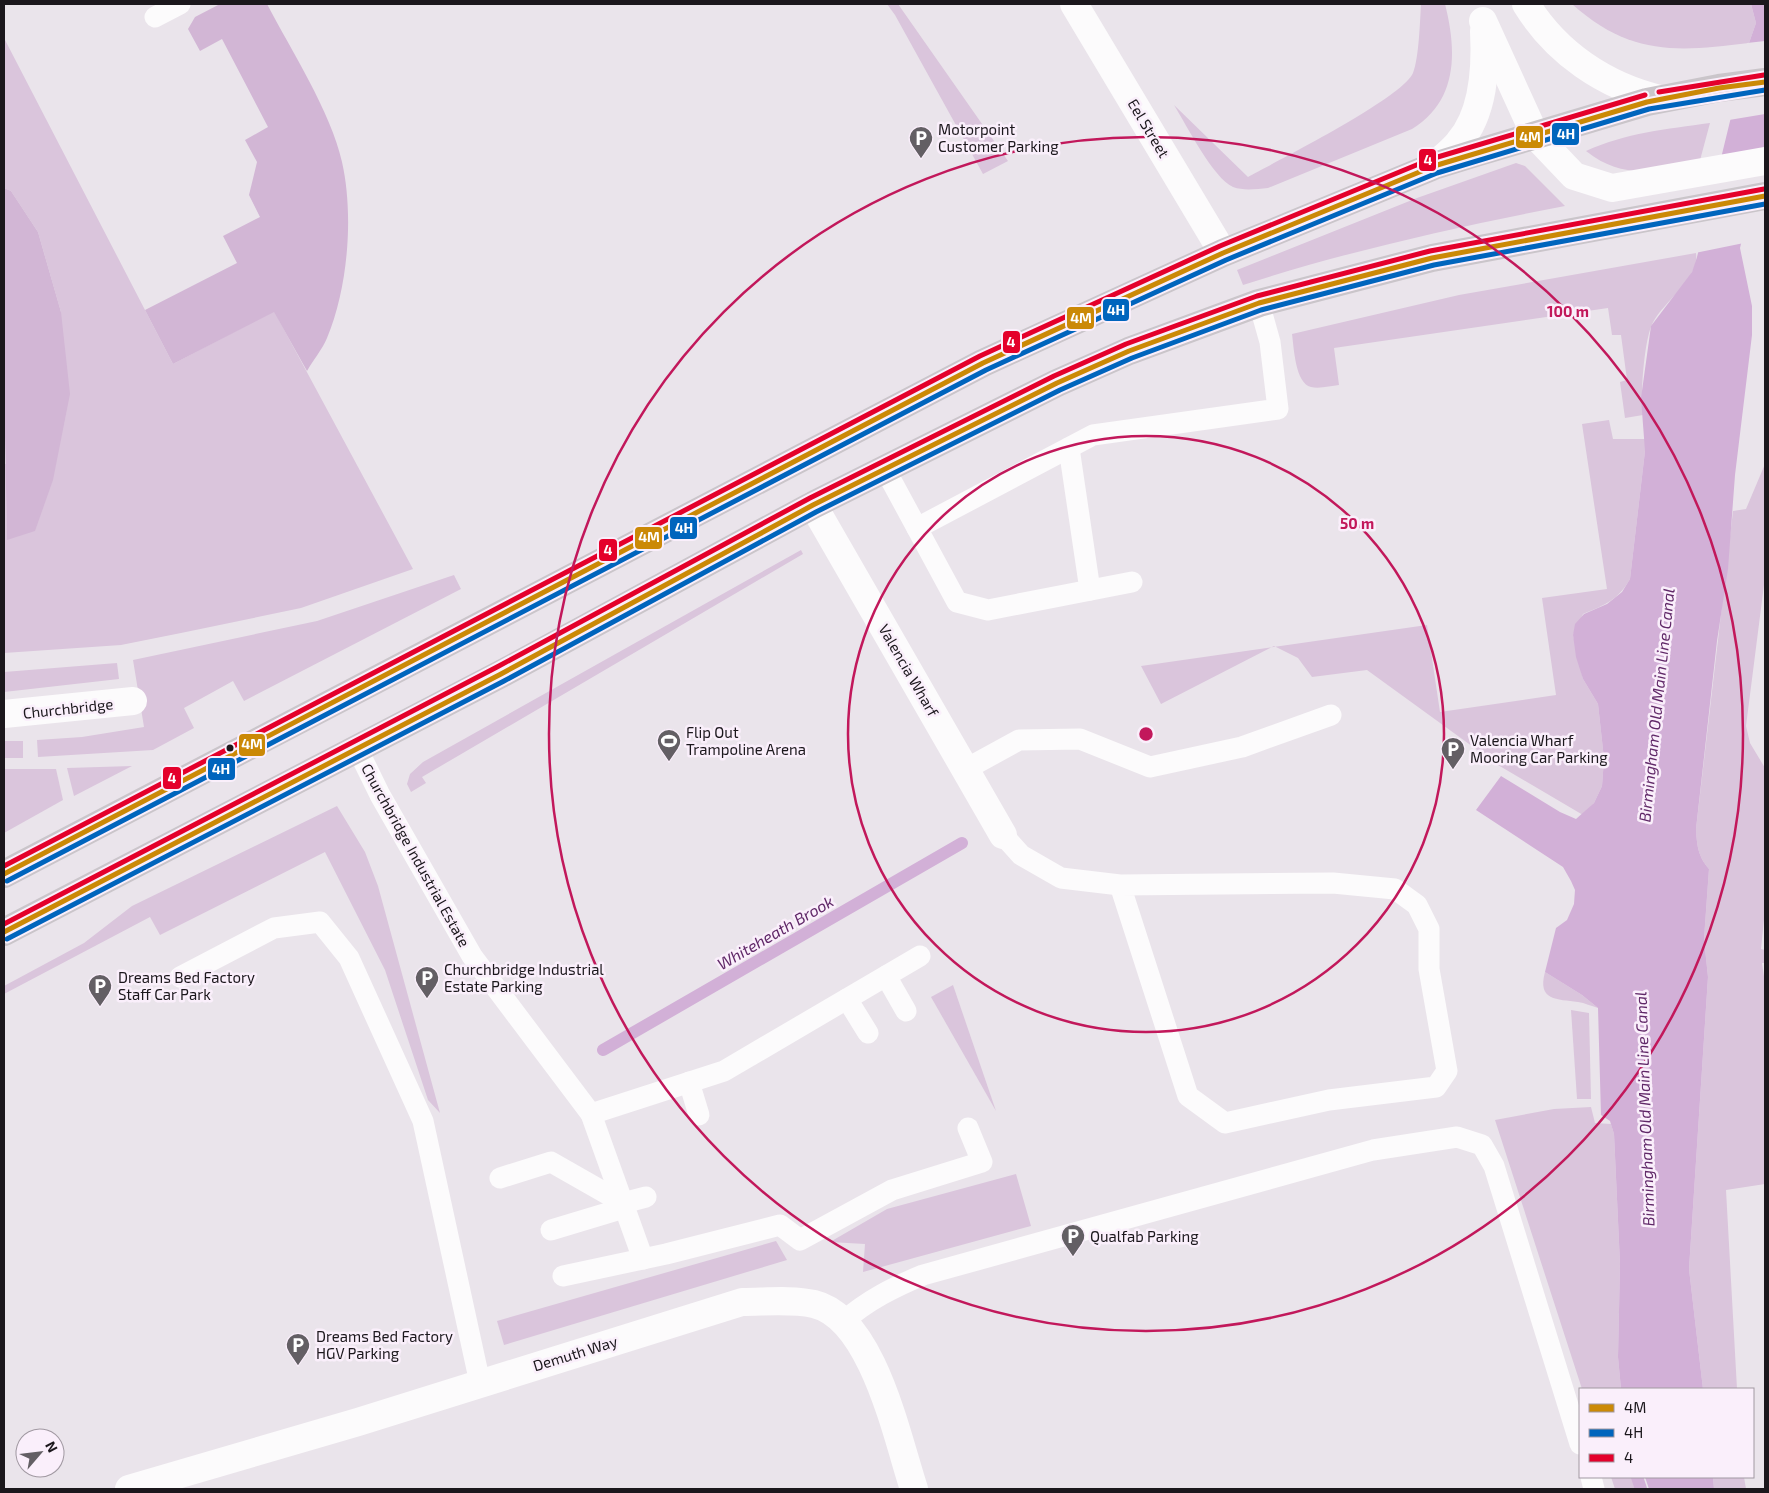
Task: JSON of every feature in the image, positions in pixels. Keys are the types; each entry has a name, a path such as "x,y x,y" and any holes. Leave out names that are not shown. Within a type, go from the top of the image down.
{"main road":[{"path":"4,874 983,362 1223,253 1434,166 1653,101 1719,88 1765,82"},
{"path":"4,932 501,674 814,505 1057,383 1129,351 1260,303 1432,258 1765,196"}],"street":[{"name":"Eel Street","path":"1074,4 1223,253"},
{"path":"1526,4 1552,39 1584,65 1608,82 1653,101"},
{"path":"1481,12 1535,135 1574,176 1612,188 1765,161"},
{"path":"1434,166 1460,142 1472,119 1482,89 1485,56 1481,12"},
{"name":"Valencia Wharf","path":"814,505 1003,835"},
{"name":"Churchbridge","path":"4,714 133,701"},
{"name":"Demuth Way","path":"129,1489 160,1485 742,1302 790,1301 815,1304 836,1313 865,1348 875,1370 914,1489"}],"lane":[{"path":"155,17 180,4"},
{"path":"916,528 1093,435 1278,409 1270,342 1260,303"},
{"path":"1069,448 1090,590"},
{"path":"885,469 957,602 988,610 1132,582"},
{"path":"966,770 1019,740 1080,740 1150,767 1242,747 1331,714"},
{"name":"Churchbridge Industrial Estate","path":"357,748 380,795 472,956 591,1114 643,1259"},
{"path":"1003,835 1022,855 1061,878 1120,885 1333,883 1394,889 1417,905 1429,929 1429,970 1447,1071 1436,1087 1329,1100 1225,1123 1188,1096 1120,885"},
{"path":"180,976 274,928 320,922 349,958 423,1121 480,1383"},
{"path":"591,1114 724,1071 920,956"},
{"path":"886,976 906,1011"},
{"path":"847,999 868,1033"},
{"path":"689,1082 699,1115"},
{"path":"563,1276 643,1259 780,1225 800,1240 892,1190 982,1162 968,1128"},
{"path":"844,1321 863,1305 888,1290 922,1274 1373,1150 1457,1138 1482,1145 1494,1166 1579,1441"},
{"path":"500,1178 551,1162 624,1206"},
{"path":"551,1230 646,1197"}],"shaded area":[{"path":"220,4 267,4 320,102 337,143 342,162 348,205 347,251 344,274 340,297 327,338 307,371 274,312 173,364 145,310 237,263 223,236 260,217 249,195 257,162 245,140 268,127 222,39 200,51 188,29 195,17"},
{"path":"887,4 898,4 1008,161 983,174 895,15"},
{"path":"1421,4 1445,4 1449,22 1452,57 1446,90 1427,118 1412,129 1268,188 1241,189 1225,182 1209,163 1174,105 1248,177 1338,128 1404,84 1413,73 1417,58"},
{"path":"1572,4 1751,4 1756,23 1749,43 1699,48 1655,46 1635,42 1614,33 1593,21"},
{"path":"4,38 173,364 274,311 413,569 301,608 181,633 121,645 4,653 4,464 6,464 7,540 61,312 38,232 11,191 4,188"},
{"path":"1710,123 1699,164 1653,170 1627,170 1613,167 1586,151 1631,136"},
{"path":"1516,163 1525,166 1565,206 1483,222 1402,241 1322,261 1243,285 1237,270 1417,198"},
{"path":"4,188 11,191 38,232 61,312 70,394 53,480 35,531 7,540 4,385"},
{"path":"1696,253 1696,263 1692,273 1655,318 1651,327 1646,346 1643,371 1643,415 1625,418 1620,382 1627,380 1621,335 1612,335 1608,308 1334,348 1339,385 1321,388 1311,387 1306,384 1298,372 1292,334 1459,295"},
{"path":"1609,420 1613,439 1645,439 1630,579 1616,597 1598,608 1583,614 1573,635 1583,679 1598,704 1604,759 1602,786 1594,803 1583,815 1498,765 1367,670 1312,677 1298,658 1275,647 1427,625 1440,712 1556,695 1542,598 1607,589 1582,424"},
{"path":"1765,464 1765,577 1746,726 1750,743 1765,768 1765,910 1761,949 1765,950 1765,963 1762,963 1765,983 1765,1184 1726,1190 1737,1388 1703,1388 1689,1269 1708,977 1704,939 1709,869 1702,860 1696,829 1733,511 1746,509"},
{"path":"801,550 803,554 422,777 426,783 411,792 407,784 410,774 423,762"},
{"path":"454,575 461,589 244,701 233,681 184,708 194,728 153,750 38,757 37,740 82,737 144,727 133,660 317,621"},
{"path":"1271,647 1161,704 1141,666"},
{"path":"117,663 119,679 4,692 4,672"},
{"path":"4,741 23,741 23,758 4,758"},
{"path":"132,766 74,796 67,768"},
{"path":"4,769 56,769 63,800 4,833"},
{"path":"337,806 365,852 378,886 440,1113 428,1100 385,970 325,852 160,935 150,917 4,994 4,986 84,943 132,906"},
{"path":"1545,972 1582,995 1598,1008 1581,1002 1551,997 1544,988"},
{"path":"953,985 996,1111 931,997"},
{"path":"1571,1010 1589,1013 1591,1099 1577,1099"},
{"path":"1591,1107 1595,1123 1611,1124 1614,1134 1620,1264 1618,1357 1621,1388 1582,1388 1495,1120 1554,1109"},
{"path":"1016,1174 1031,1226 863,1272 865,1244 830,1242 887,1209"},
{"path":"776,1241 787,1260 504,1345 497,1321"},
{"path":"1611,1478 1632,1478 1636,1489 1615,1489"},
{"path":"1713,1478 1744,1478 1746,1489 1714,1489"}],"water":[{"name":"Birmingham Old Main Line Canal","path":"1751,4 1765,4 1765,142 1740,248 1752,306 1752,335 1735,475 1728,569 1717,641 1696,829 1702,860 1709,869 1704,939 1708,977 1689,1269 1703,1388 1621,1388 1618,1357 1620,1264 1614,1134 1610,1121 1601,1115 1598,1008 1582,995 1545,972 1556,928 1567,920 1574,904 1575,890 1563,867 1476,810 1501,776 1560,812 1576,819 1594,803 1602,786 1604,759 1598,704 1583,679 1576,657 1573,635 1575,624 1584,614 1607,604 1622,592 1630,579 1645,451 1641,398 1651,326 1692,272 1749,43 1756,23"},
{"path":"1645,1478 1713,1478 1714,1489 1649,1489"}],"pier":[{"path":"1765,41 1765,114 1729,120 1747,43"},
{"path":"1765,153 1744,243 1695,253 1719,160"}],"waterway":[{"name":"Whiteheath Brook","path":"603,1050 962,843"},
{"path":"1637,1478 1641,1489"}],"transit line":[{"name":"4","path":"1659,92 1764,75"},
{"name":"4M","path":"4,874 983,363 1223,253 1434,166 1647,102 1719,88 1765,82"},
{"name":"4H","path":"7,881 986,370 1226,260 1437,173 1649,109 1765,90"},
{"name":"4","path":"4,866 980,356 1220,246 1431,159 1645,95"},
{"name":"4","path":"4,924 497,667 810,498 1054,376 1126,344 1257,296 1430,251 1764,189"},
{"name":"4M","path":"4,932 501,674 813,505 1057,383 1129,351 1259,303 1432,258 1765,196"},
{"name":"4H","path":"7,939 504,681 816,512 1060,390 1132,358 1261,310 1434,265 1765,204"}],"place":[{"name":"Motorpoint Customer Parking","path":"921,159"},
{"name":"Flip Out Trampoline Arena","path":"669,762"},
{"name":"Valencia Wharf Mooring Car Parking","path":"1453,770"},
{"name":"Churchbridge Industrial Estate Parking","path":"427,999"},
{"name":"Dreams Bed Factory Staff Car Park","path":"100,1007"},
{"name":"Qualfab Parking","path":"1073,1257"},
{"name":"Dreams Bed Factory HGV Parking","path":"298,1366"}]}
